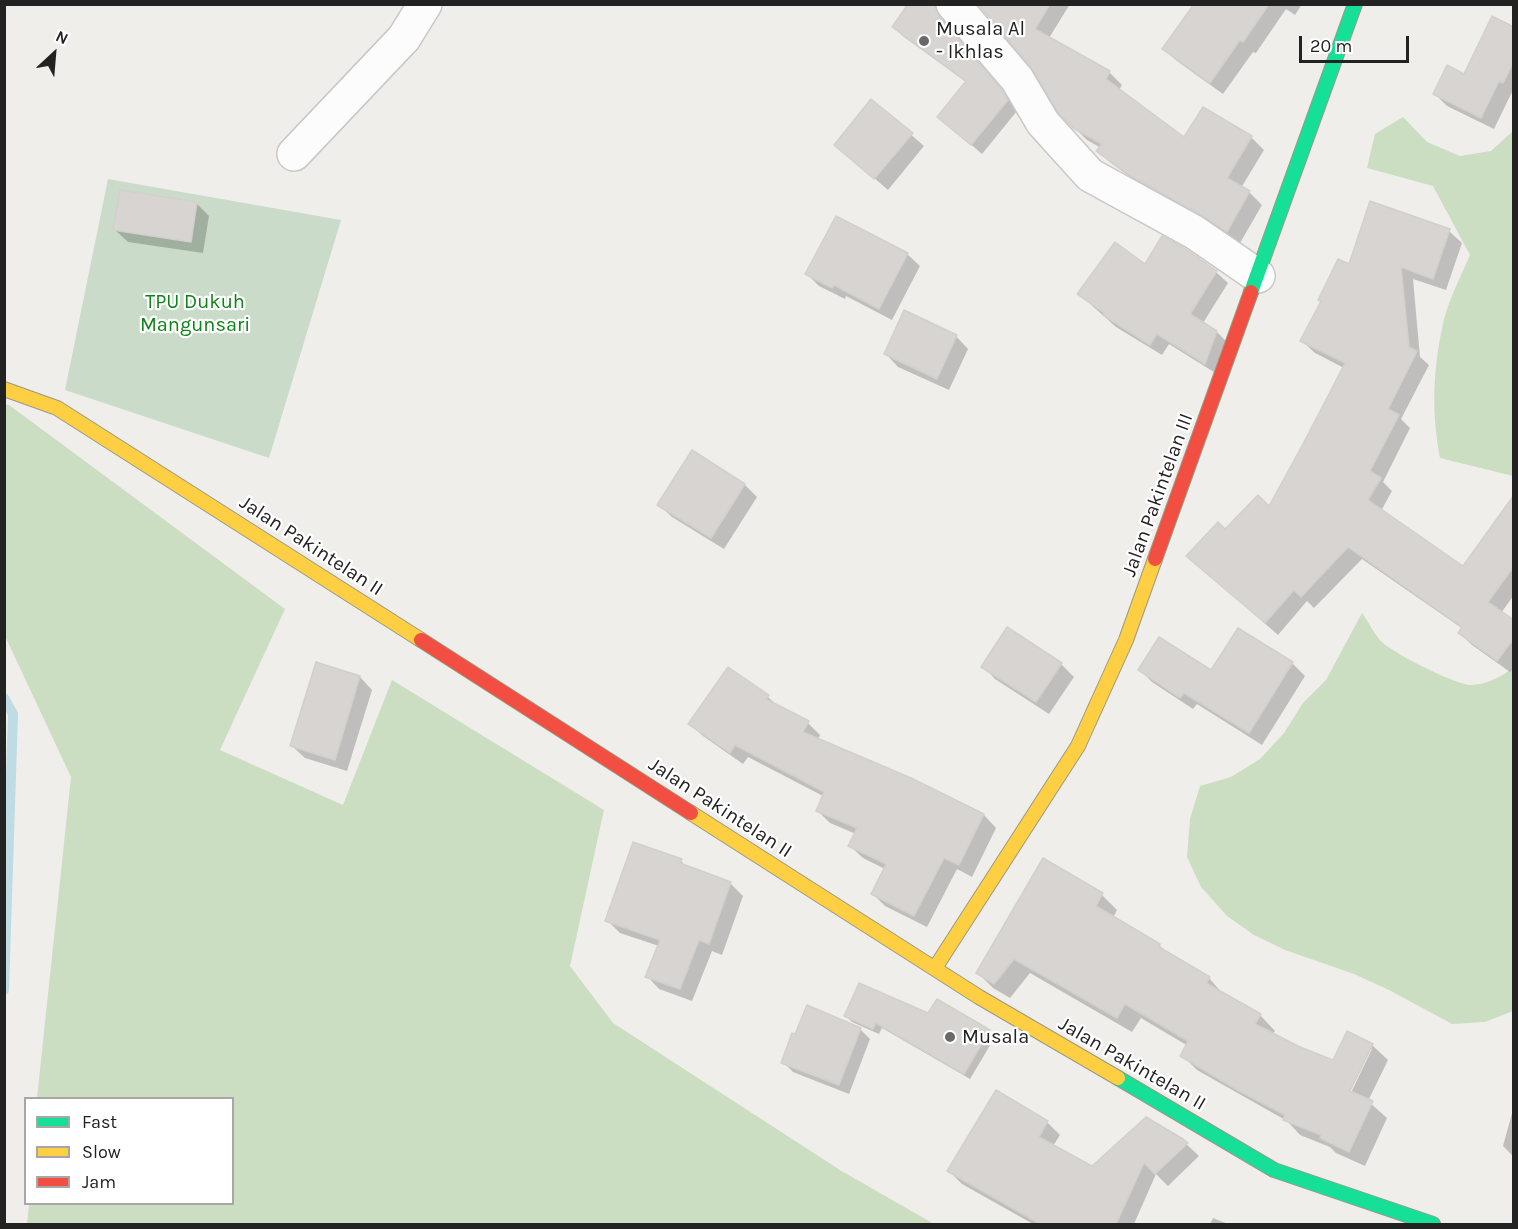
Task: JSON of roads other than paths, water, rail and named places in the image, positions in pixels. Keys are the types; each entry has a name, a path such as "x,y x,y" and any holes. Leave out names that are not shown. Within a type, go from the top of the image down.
{"street":[{"path":"294,154 404,38 425,4"},
{"path":"953,4 1017,79 1043,123 1090,175 1194,232 1258,276"},
{"name":"Jalan Pakintelan III","path":"935,968 1078,746 1126,640 1355,4"},
{"name":"Jalan Pakintelan II","path":"4,389 57,408 979,997 1274,1170 1433,1224"}],"waterway":[{"path":"4,698 13,714 4,990"}],"place":[{"name":"Musala Al - Ikhlas","path":"924,41"},
{"name":"Musala","path":"950,1037"}],"park label":[{"name":"TPU Dukuh Mangunsari","path":"195,314"}]}
